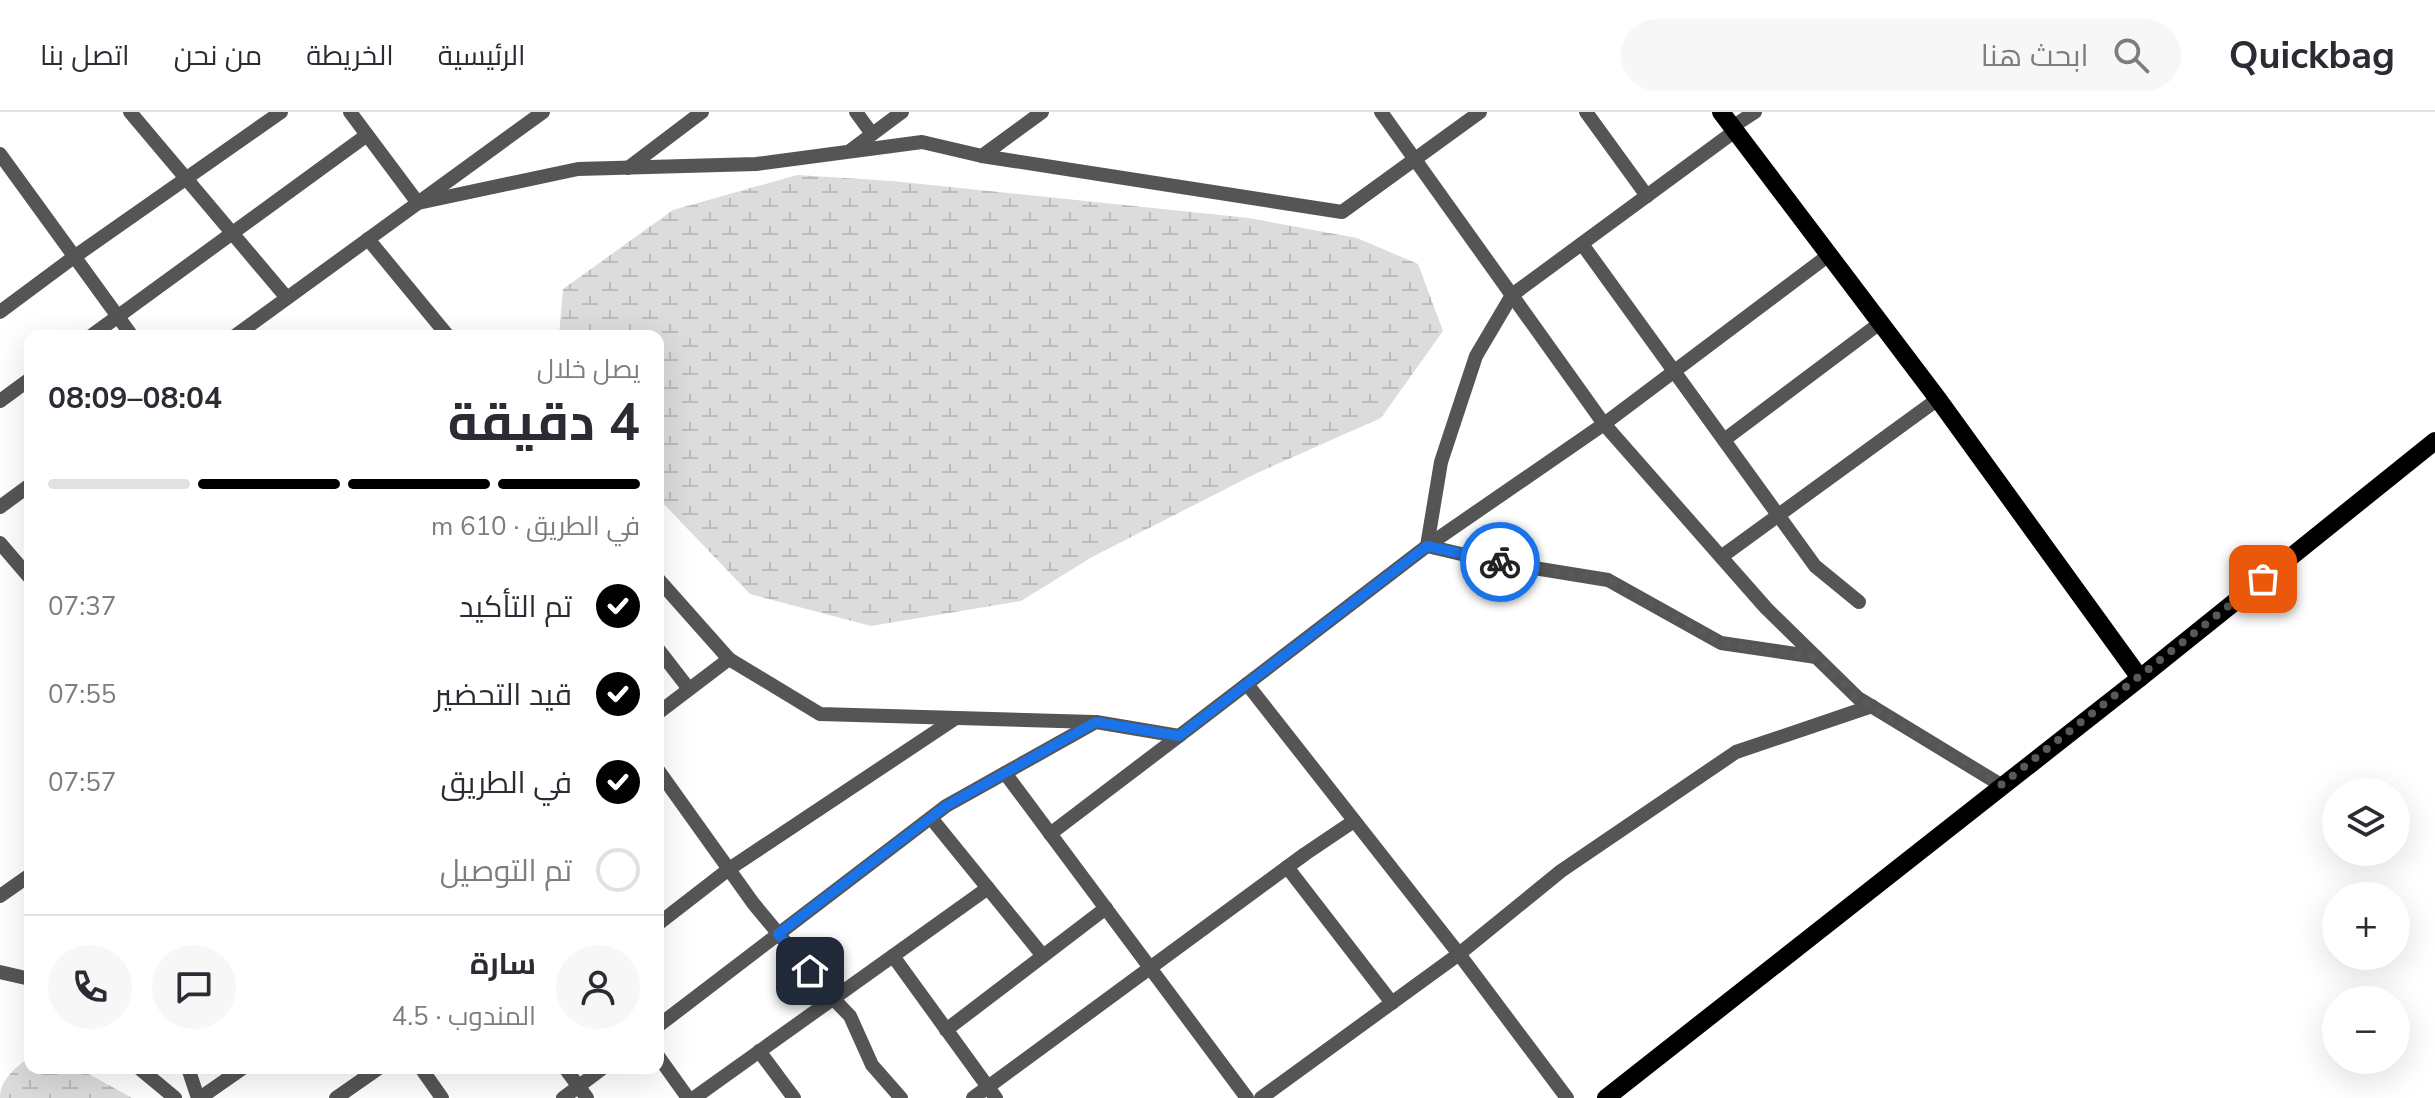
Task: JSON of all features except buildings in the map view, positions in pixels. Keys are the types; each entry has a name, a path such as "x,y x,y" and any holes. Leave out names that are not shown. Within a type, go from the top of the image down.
{"main road":[{"path":"1729,123 1938,399 2140,678"},
{"path":"1606,1098 2140,678 2435,441"}],"street":[{"path":"130,112 287,298"},
{"path":"2,308 281,112"},
{"path":"243,330 543,112"},
{"path":"628,168 702,112"},
{"path":"856,112 872,134"},
{"path":"848,152 902,112"},
{"path":"982,156 1042,112"},
{"path":"1381,112 1604,424 1766,608 1858,698 2001,785"},
{"path":"418,203 578,169 756,164 922,142 982,156 1342,212 1480,112"},
{"path":"1586,112 1647,196"},
{"path":"1427,546 1441,462 1476,356 1512,295 1647,196 1729,123 1755,112"},
{"path":"355,114 418,203"},
{"path":"100,330 367,135"},
{"path":"0,154 128,330"},
{"path":"368,239 443,330"},
{"path":"1582,244 1815,566 1859,602"},
{"path":"1050,834 1427,546 1604,424 1829,255"},
{"path":"1724,440 1880,323"},
{"path":"0,401 24,383"},
{"path":"1721,557 1938,399"},
{"path":"0,507 24,489"},
{"path":"0,543 24,571"},
{"path":"1427,546 1491,561 1608,580 1721,643 1816,657"},
{"path":"664,586 729,659 820,714 1096,722 1179,736"},
{"path":"664,657 689,689"},
{"path":"664,708 729,659"},
{"path":"1247,684 1459,954 1567,1098"},
{"path":"1261,1098 1459,954 1561,871 1736,752 1872,706"},
{"path":"664,918 729,869 957,718"},
{"path":"664,1021 946,806 1096,722"},
{"path":"1005,773 1247,1098"},
{"path":"664,778 778,934 850,1016 872,1065 901,1098"},
{"path":"931,818 1043,956"},
{"path":"973,1098 992,1093 1150,968 1354,821"},
{"path":"1287,867 1392,1003"},
{"path":"0,896 24,879"},
{"path":"664,1064 691,1098 988,888"},
{"path":"946,1030 1106,908"},
{"path":"893,956 992,1093"},
{"path":"0,972 24,978"},
{"path":"759,1051 794,1098"},
{"path":"146,1074 175,1098"},
{"path":"190,1074 199,1098 234,1074"},
{"path":"336,1098 370,1074"},
{"path":"425,1074 442,1098"},
{"path":"570,1074 583,1092"},
{"path":"563,1098 583,1092 598,1074"}],"green space":[{"path":"797,175 892,181 1249,218 1357,238 1418,264 1443,331 1381,418 1255,474 1092,557 1021,601 871,626 750,594 664,504 664,330 560,330 563,289 673,210"},
{"path":"24,1061 24,1074 89,1074 132,1098 0,1098 3,1085"}],"way so far":[{"path":"1500,562 1608,580 1721,643 1816,657 1858,698 2001,785 2263,579"}],"route":[{"path":"810,971 778,934 946,806 1096,722 1179,736 1427,546 1500,562"}]}
